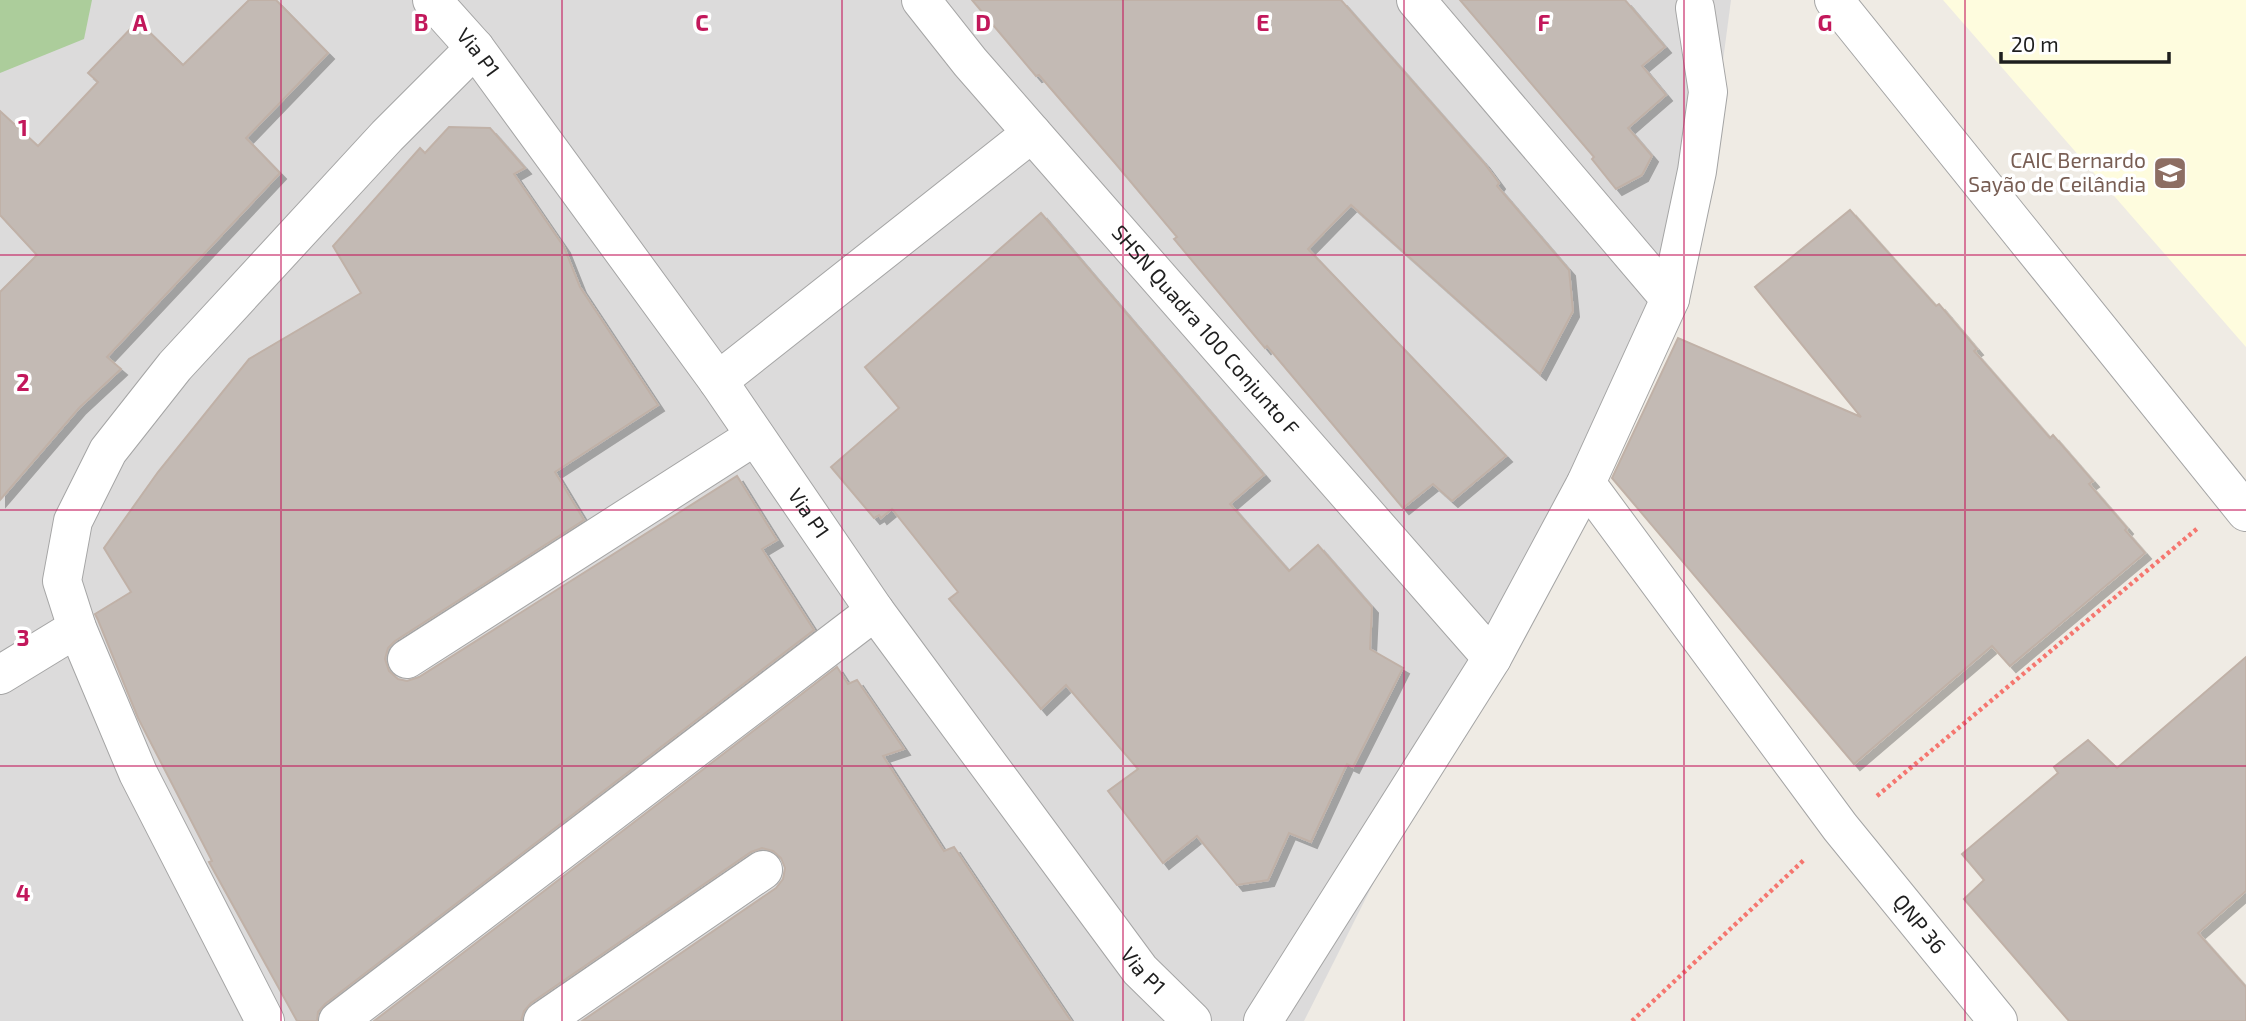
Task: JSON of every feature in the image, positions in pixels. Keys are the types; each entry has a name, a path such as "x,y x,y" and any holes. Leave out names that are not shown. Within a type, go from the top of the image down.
{"street":[{"name":"Via P1","path":"432,0 475,48 718,381 875,611 1140,970 1192,1021"},
{"name":"SHSN Quadra 100 Conjunto F","path":"921,0 970,62 1492,658"},
{"path":"1416,0 1670,299"},
{"path":"1834,0 2240,505"},
{"path":"1263,1021 1492,658 1586,483 1670,299 1697,171 1709,92 1699,3"},
{"path":"265,1021 138,773 77,628 62,581 73,521 108,451 175,366 387,136 475,48"},
{"path":"718,381 1032,133"},
{"path":"407,659 755,436"},
{"name":"QNP 36","path":"1586,483 1840,827 1998,1021"},
{"path":"338,1021 875,611"},
{"path":"0,675 77,628"},
{"path":"543,1021 763,870"}],"path":[{"path":"1632,1021 1840,827 2240,505"}],"shaded area":[{"path":"0,0 1731,0 1700,235 1304,1021 0,1021"},
{"name":"CAIC Bernardo Sayão de Ceilândia","path":"1943,0 2246,0 2246,347"}],"green space":[{"path":"0,0 92,0 84,39 0,73"}],"building":[{"path":"249,0 276,0 328,53 246,138 280,173 107,357 121,369 79,408 0,500 0,292 37,255 0,215 0,111 38,146 98,82 88,73 138,21 183,65"},
{"path":"972,0 1341,0 1484,163 1499,183 1497,186 1569,270 1573,311 1540,374 1351,205 1308,249 1506,456 1452,501 1433,484 1403,508 1174,239 1177,237 1115,163"},
{"path":"1460,0 1625,0 1665,47 1642,66 1666,95 1628,128 1652,156 1642,175 1616,189 1592,159 1594,157"},
{"path":"449,127 490,128 525,168 514,174 564,247 580,287 658,405 555,472 584,520 395,641 388,648 385,659 389,671 398,679 407,681 419,677 737,476 777,540 762,549 814,630 325,1004 318,1012 317,1021 297,1021 209,862 212,861 138,718 95,614 131,592 104,548 158,472 249,359 361,293 333,246 420,148 425,153"},
{"path":"1850,210 1936,306 1939,304 1977,349 1974,351 2050,438 2053,435 2093,481 2089,484 2145,553 2010,666 1992,646 1854,764 1612,478 1678,338 1861,417 1755,287"},
{"path":"1041,213 1264,475 1230,504 1289,571 1318,545 1372,607 1370,649 1403,668 1353,767 1347,764 1311,842 1289,833 1268,880 1237,885 1197,836 1163,863 1108,791 1138,769 1066,685 1041,709 949,599 958,592 892,509 881,518 879,515 874,518 831,467 899,408 865,367"},
{"path":"2246,657 2246,891 2198,933 2246,987 2246,1021 2069,1021 1964,899 1984,880 1962,854 2058,773 2054,767 2088,740 2117,768"},
{"path":"837,667 848,684 857,680 904,749 883,756 944,851 954,847 1071,1021 582,1021 776,888 783,879 785,868 781,858 773,851 762,848 751,852 531,1003 524,1011 521,1021 374,1021"}],"place":[{"name":"CAIC Bernardo Sayão de Ceilândia","path":"2170,173"}]}
